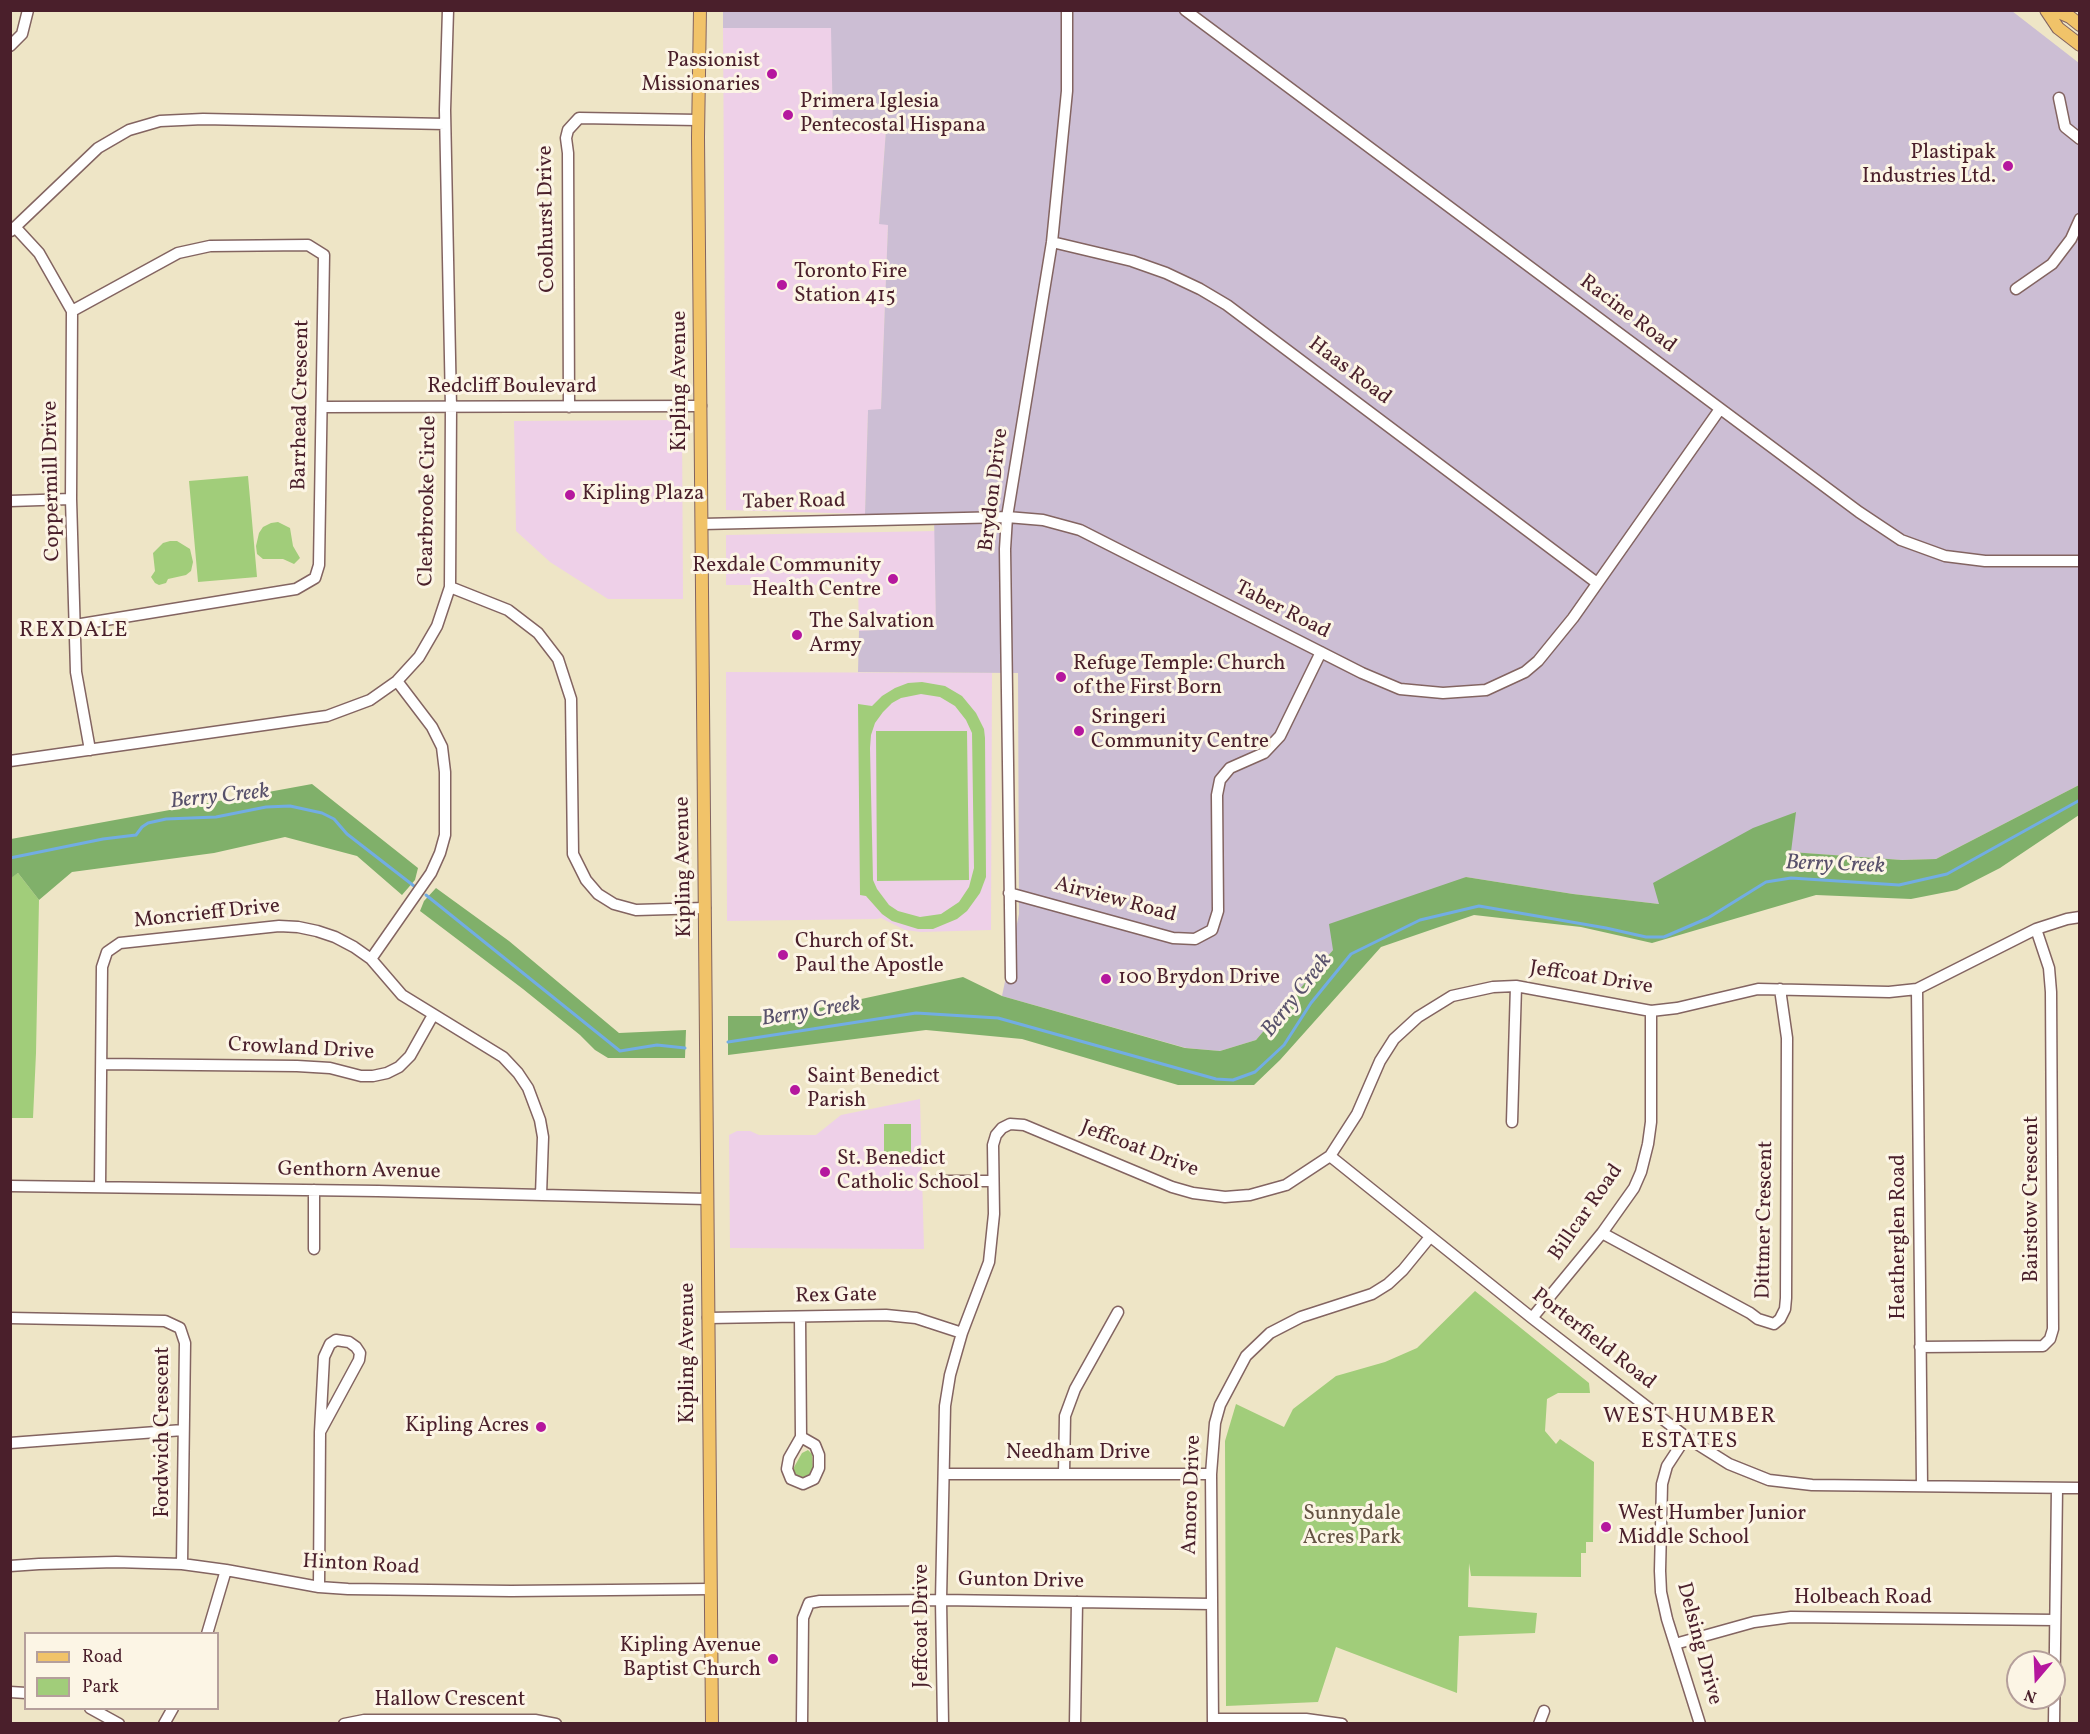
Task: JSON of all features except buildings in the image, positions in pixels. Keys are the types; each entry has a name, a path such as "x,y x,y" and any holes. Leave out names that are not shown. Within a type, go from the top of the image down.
{"main road":[{"name":"Kipling Avenue","path":"700,10 698,120 700,406 712,1724"},
{"path":"2046,10 2058,28 2079,45"},
{"path":"2054,10 2070,17 2079,25"}],"street":[{"path":"10,46 22,34 28,10"},
{"name":"Clearbrooke Circle","path":"10,761 327,716 370,700 397,681 419,657 436,626 450,586 451,407 446,124 448,10"},
{"name":"Brydon Drive","path":"1011,978 1005,549 1007,517 1052,242 1067,91 1067,10"},
{"name":"Racine Road","path":"1185,10 1859,512 1901,540 1955,558 1985,561 2079,561"},
{"path":"2060,98 2065,127 2079,139"},
{"name":"Coolhurst Drive","path":"569,407 566,138 568,130 579,118 698,120"},
{"path":"72,310 39,253 13,229 98,148 129,130 160,121 203,119 446,124"},
{"path":"2016,289 2052,264 2071,238 2079,219"},
{"name":"Haas Road","path":"1052,242 1132,261 1166,273 1227,305 1597,583"},
{"name":"Barrhead Crescent","path":"72,310 178,252 210,246 308,245 324,255 319,565 315,578 296,589 75,625"},
{"name":"Coppermill Drive","path":"72,310 71,500 76,672 90,750"},
{"name":"Redcliff Boulevard","path":"323,407 700,406"},
{"name":"Taber Road","path":"702,524 1007,517 1043,520 1080,530 1362,673 1400,689 1443,693 1486,690 1525,672 1538,661 1573,618 1720,409"},
{"path":"10,501 71,500"},
{"path":"450,586 508,610 538,633 558,659 571,699 573,854 586,880 598,894 614,904 636,910 705,908"},
{"name":"Airview Road","path":"1009,893 1173,938 1195,939 1212,930 1218,911 1217,795 1220,780 1230,768 1264,753 1280,736 1321,652"},
{"path":"371,959 418,891 440,853 445,835 445,772 442,747 432,727 397,681"},
{"name":"Jeffcoat Drive","path":"943,1724 941,1600 945,1406 950,1375 962,1333 989,1262 994,1214 992,1181 994,1139 1002,1128 1015,1124 1024,1125 1172,1187 1211,1196 1238,1197 1274,1189 1298,1178 1330,1156 1357,1114 1380,1061 1394,1040 1408,1025 1433,1006 1452,996 1493,987 1516,986 1651,1011 1677,1008 1748,990 1889,992 1917,989 2036,929 2079,917"},
{"name":"Moncrieff Drive","path":"100,1187 102,967 107,952 120,943 258,928 298,927 335,937 354,947 371,959 402,995 503,1057 518,1073 528,1088 540,1120 543,1137 541,1195"},
{"name":"Bairstow Crescent","path":"1920,1347 2043,1346 2053,1329 2051,992 2049,968 2036,929"},
{"path":"1512,1122 1516,986"},
{"name":"Dittmer Crescent","path":"1602,1233 1758,1319 1774,1324 1780,1319 1785,1309 1786,1298 1787,1038 1780,989"},
{"name":"Heatherglen Road","path":"1917,989 1922,1485"},
{"name":"Billcar Road","path":"1532,1318 1602,1233 1634,1188 1641,1172 1651,1122 1651,1011"},
{"name":"Crowland Drive","path":"102,1064 297,1066 330,1068 361,1076 373,1076 399,1067 410,1056 433,1015"},
{"name":"Porterfield Road","path":"1330,1156 1532,1318 1686,1437 1729,1464 1769,1479 1812,1485 2079,1488"},
{"path":"937,1181 992,1181"},
{"name":"Genthorn Avenue","path":"10,1186 707,1199"},
{"path":"314,1190 314,1249"},
{"name":"Amoro Drive","path":"1213,1721 1210,1474 1215,1423 1220,1405 1246,1356 1270,1333 1283,1324 1372,1294 1388,1284 1403,1270 1430,1237"},
{"path":"1064,1474 1065,1416 1075,1389 1118,1312"},
{"name":"Rex Gate","path":"708,1318 886,1315 916,1318 962,1333"},
{"path":"800,1317 801,1437"},
{"name":"Fordwich Crescent","path":"10,1318 165,1321 180,1328 185,1343 182,1564"},
{"path":"319,1587 320,1432 324,1357 330,1344 336,1340 349,1342 360,1353 359,1360 320,1432"},
{"path":"10,1443 183,1430"},
{"name":"Delsing Drive","path":"1686,1437 1667,1466 1660,1499 1661,1592 1700,1724"},
{"name":"Needham Drive","path":"945,1474 1210,1474"},
{"path":"2054,1724 2057,1488"},
{"name":"Hinton Road","path":"10,1566 116,1562 182,1564 319,1587 348,1589 511,1591 711,1589"},
{"path":"208,1632 226,1570"},
{"name":"Gunton Drive","path":"802,1724 803,1618 809,1603 941,1600 1211,1604"},
{"path":"1075,1724 1077,1602"},
{"name":"Holbeach Road","path":"1675,1644 1754,1622 1781,1618 2055,1620"},
{"path":"94,1710 119,1724"},
{"path":"164,1724 172,1710"},
{"path":"1539,1724 1544,1711"},
{"path":"1213,1721 1306,1719 1342,1724"},
{"name":"Hallow Crescent","path":"344,1724 364,1720 535,1720 556,1724"}],"shaded area":[{"path":"723,10 2012,11 2079,63 2079,785 1936,859 1902,860 1790,852 1795,812 1659,904 1573,894 1466,877 1333,950 1256,1040 1220,1051 1186,1048 1002,996 1019,914 1018,673 858,672 859,631 936,627 934,514 865,514 868,410 881,409 888,225 879,224 886,130 833,130 831,28 723,28"},
{"path":"723,28 832,28 833,130 886,130 879,224 888,224 881,410 868,411 865,514 726,510"},
{"name":"Kipling Plaza","path":"682,420 683,599 608,599 550,562 516,531 514,421"},
{"path":"935,531 936,627 859,631 858,585 726,585 726,535"},
{"path":"726,672 992,673 991,930 921,932 905,930 881,918 727,921"},
{"name":"St. Benedict Catholic School","path":"920,1099 924,1249 730,1248 729,1135 737,1131 750,1131 759,1135 816,1135 841,1115"}],"green space":[{"path":"248,476 257,577 198,582 189,481"},
{"path":"278,522 290,528 293,546 300,558 294,564 283,559 263,559 257,554 259,533 263,527"},
{"path":"177,541 190,549 193,562 191,571 186,575 168,579 166,583 159,585 151,577 155,571 153,553 163,543"},
{"path":"922,682 945,686 962,696 976,713 984,729 985,738 986,877 980,893 967,911 957,919 933,929 918,929 892,921 882,914 866,896 860,895 858,704 872,706 882,696 908,683","holes":["921,694 940,697 955,706 966,720 972,733 974,868 969,887 959,902 941,914 920,917 898,911 889,905 873,880 871,735 875,723 883,712 901,698"]},
{"path":"876,731 967,731 969,880 877,881"},
{"path":"312,784 418,868 415,880 402,895 357,856 285,837 214,853 72,872 39,900 18,873 11,878 11,839"},
{"path":"2079,785 2079,815 2000,868 1957,890 1911,899 1816,895 1652,943 1581,927 1474,915 1381,947 1280,1060 1254,1085 1178,1085 1022,1039 926,1030 728,1055 728,1016 792,1014 963,977 1002,996 1185,1048 1220,1051 1256,1040 1333,950 1329,924 1466,877 1573,894 1659,904 1653,883 1753,828 1796,812 1791,852 1902,860 1936,859"},
{"path":"18,873 39,900 33,1118 11,1118 10,878"},
{"path":"436,888 509,941 619,1033 686,1030 685,1058 608,1058 595,1050 523,989 420,911 424,901"},
{"path":"884,1124 911,1124 911,1158 884,1158"},
{"name":"Sunnydale Acres Park","path":"1475,1291 1589,1383 1590,1393 1558,1393 1547,1399 1545,1431 1556,1444 1560,1439 1594,1462 1593,1542 1586,1542 1586,1553 1581,1553 1581,1577 1471,1576 1469,1563 1468,1607 1537,1613 1535,1633 1459,1636 1457,1693 1336,1647 1318,1702 1226,1706 1225,1441 1236,1404 1284,1427 1293,1409 1336,1376 1385,1362 1417,1348"},
{"path":"808,1450 812,1454 813,1471 811,1477 806,1480 794,1475 793,1469 802,1453"}],"waterway":[{"name":"Berry Creek","path":"728,1042 916,1013 998,1018 1216,1079 1233,1080 1255,1072 1284,1045 1311,1003 1351,954 1420,920 1479,906 1646,937 1664,937 1708,918 1766,882 1791,878 1899,885 1947,874 2080,800"},
{"name":"Berry Creek","path":"10,858 103,839 136,835 148,823 166,819 216,817 266,807 290,806 322,813 334,819 347,834 414,886"},
{"name":"Berry Creek","path":"426,895 620,1051 657,1045 685,1048"}],"place":[{"name":"Passionist Missionaries","path":"772,74"},
{"name":"Primera Iglesia Pentecostal Hispana","path":"788,115"},
{"name":"Plastipak Industries Ltd.","path":"2008,166"},
{"name":"Toronto Fire Station 415","path":"782,285"},
{"name":"Kipling Plaza","path":"570,495"},
{"name":"Rexdale Community Health Centre","path":"893,579"},
{"name":"The Salvation Army","path":"797,635"},
{"name":"Refuge Temple: Church of the First Born","path":"1061,677"},
{"name":"Sringeri Community Centre","path":"1079,731"},
{"name":"Church of St. Paul the Apostle","path":"783,955"},
{"name":"100 Brydon Drive","path":"1106,979"},
{"name":"Saint Benedict Parish","path":"795,1090"},
{"name":"St. Benedict Catholic School","path":"825,1172"},
{"name":"Kipling Acres","path":"541,1427"},
{"name":"West Humber Junior Middle School","path":"1606,1527"},
{"name":"Kipling Avenue Baptist Church","path":"773,1659"}],"district":[{"name":"REXDALE","path":"74,632"},
{"name":"WEST HUMBER ESTATES","path":"1690,1430"}]}
